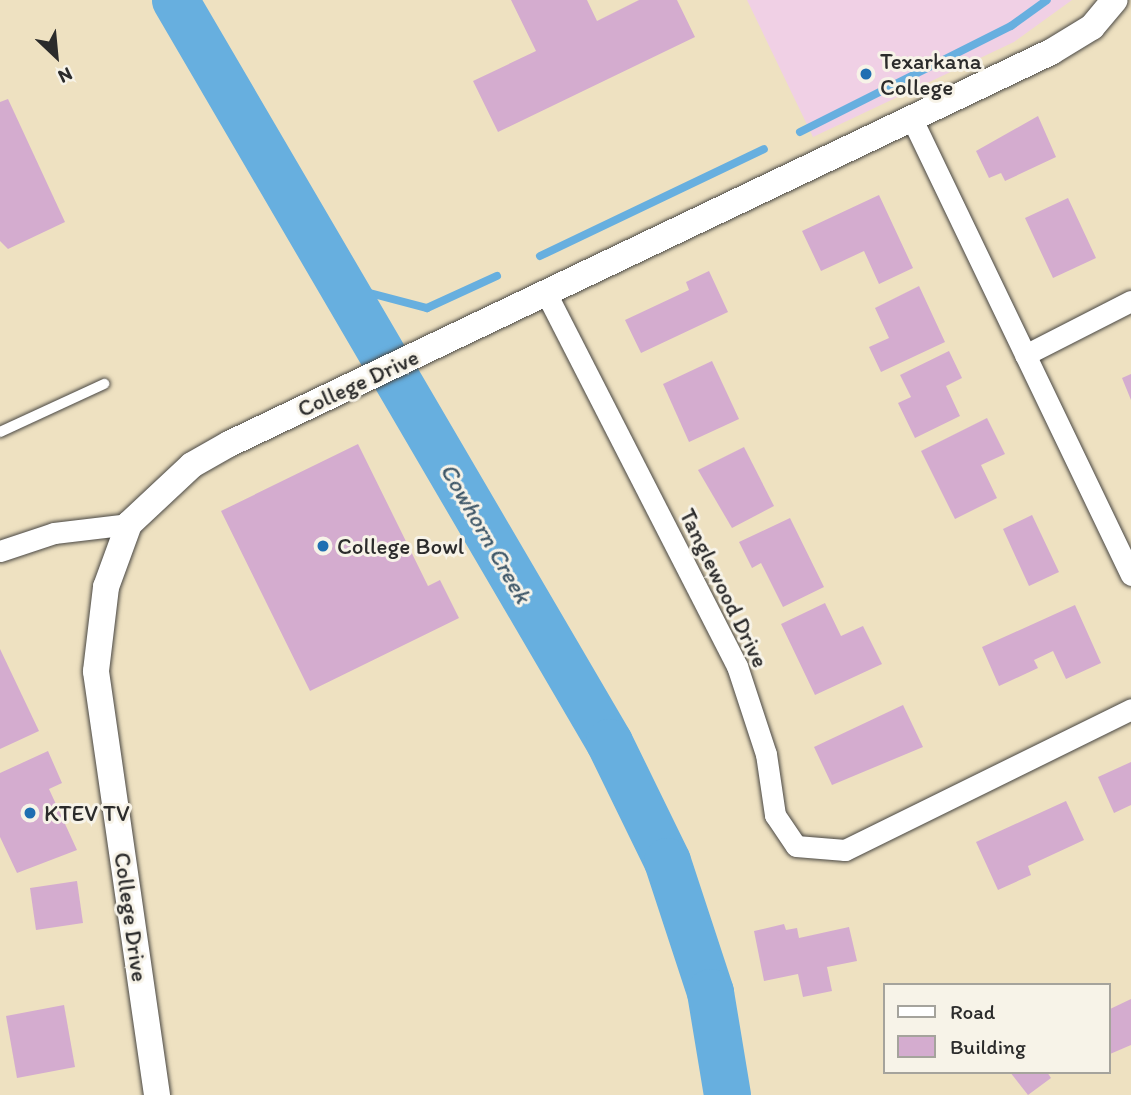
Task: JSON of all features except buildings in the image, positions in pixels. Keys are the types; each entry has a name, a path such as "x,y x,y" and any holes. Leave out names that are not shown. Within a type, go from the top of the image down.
{"street":[{"name":"College Drive","path":"157,1095 96,671 106,587 129,524 192,465 339,391 547,295 911,117 1051,52 1092,27 1115,0"},
{"path":"911,117 1131,575"},
{"name":"Tanglewood Drive","path":"547,295 737,666 766,754 775,815 796,846 845,850 1131,709"},
{"path":"1025,355 1131,301"},
{"path":"0,551 54,533 129,524"}],"lane":[{"path":"0,432 104,384"}],"shaded area":[{"name":"Texarkana College","path":"747,0 1072,0 1014,42 813,137"}],"waterway":[{"name":"Cowhorn Creek","path":"175,0 609,742 667,861 710,992 727,1095"},
{"path":"800,132 1011,26 1047,0"},
{"path":"540,256 764,149"},
{"path":"343,286 427,308 497,276"}],"place":[{"name":"Texarkana College","path":"866,74"},
{"name":"College Bowl","path":"323,546"},
{"name":"KTEV TV","path":"30,813"}]}
